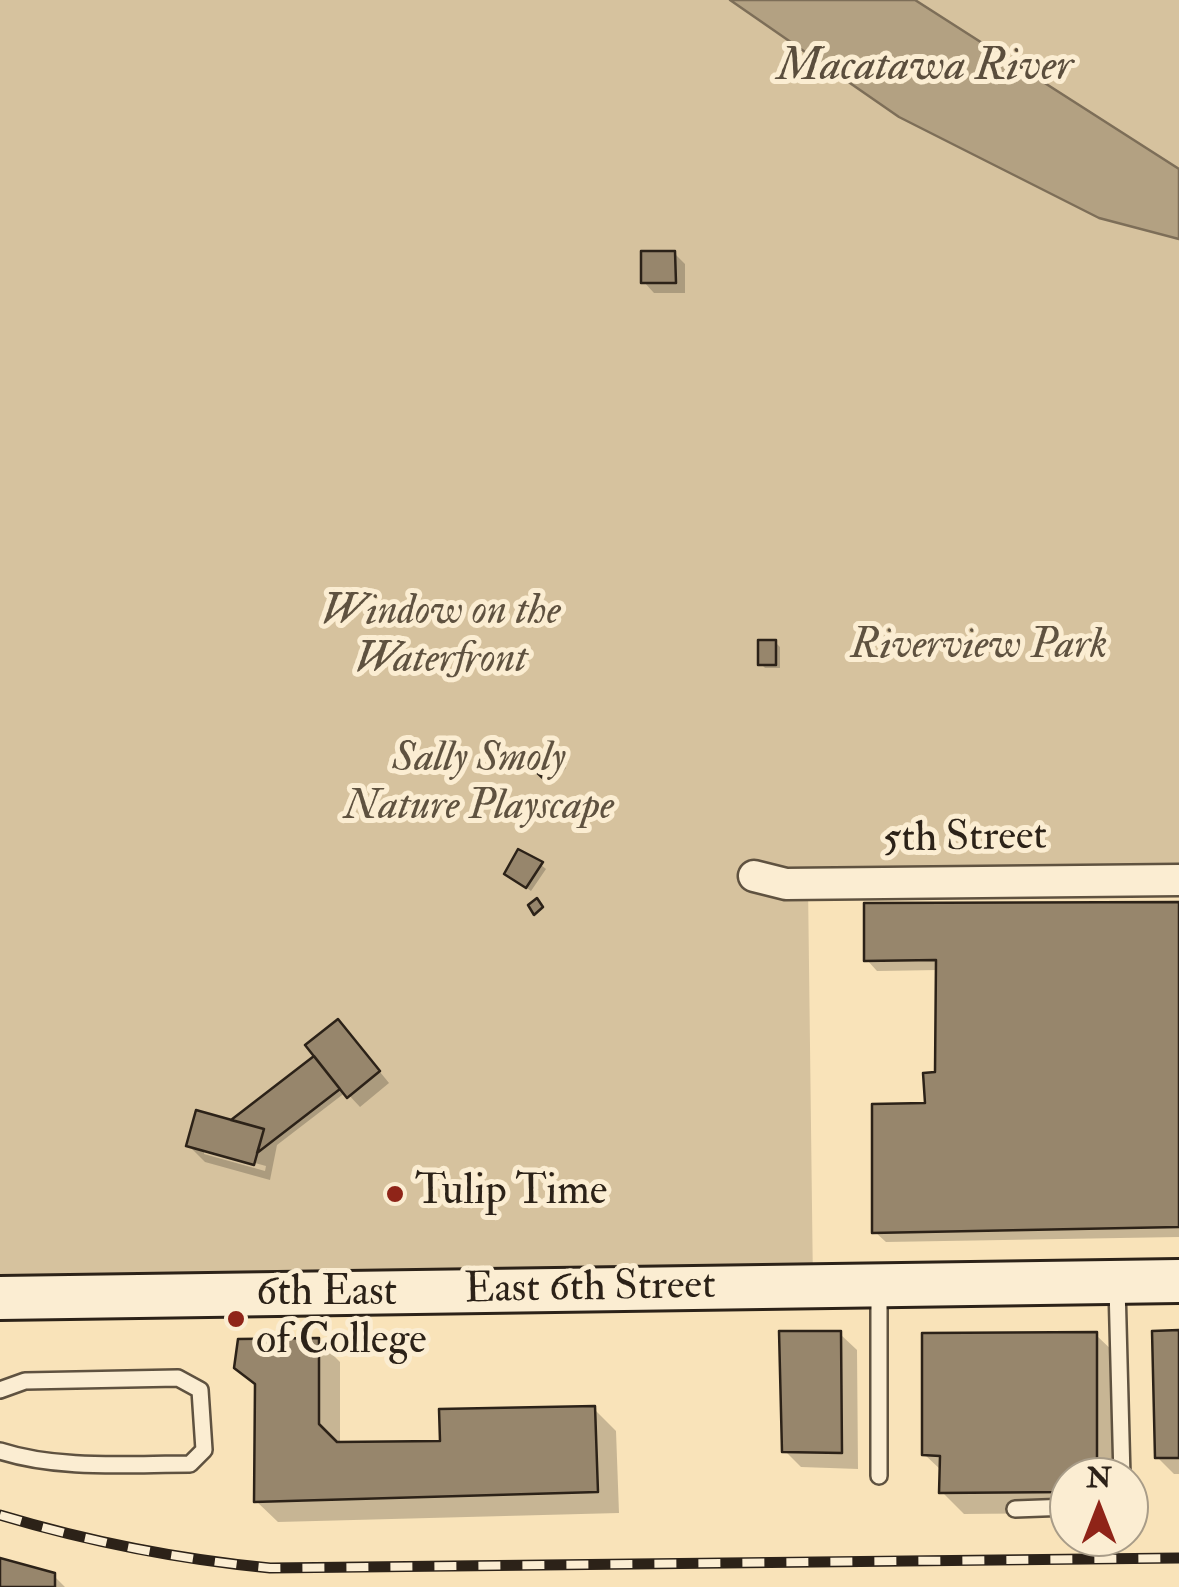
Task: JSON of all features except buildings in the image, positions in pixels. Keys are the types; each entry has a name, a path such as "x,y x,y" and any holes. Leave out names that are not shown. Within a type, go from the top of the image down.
{"street":[{"name":"5th Street","path":"754,876 786,884 1179,880"},
{"name":"East 6th Street","path":"0,1298 1179,1282"}],"lane":[{"path":"1116,1282 1121,1457"},
{"path":"878,1476 876,1319 880,1286"},
{"path":"0,1390 25,1381 178,1378 200,1390 204,1450 190,1464 28,1460 0,1452"},
{"path":"1016,1509 1049,1508"}],"green space":[{"name":"Window on the Waterfront","path":"0,0 1179,0 1179,880 808,885 813,1287 0,1298"}],"water":[{"name":"Macatawa River","path":"730,0 915,0 1179,169 1179,239 1099,218 899,117"}],"railway":[{"path":"0,1515 134,1548 270,1568 1179,1558"}],"place":[{"name":"Tulip Time","path":"395,1194"},
{"name":"6th East of College","path":"236,1319"}],"park label":[{"name":"Riverview Park","path":"979,648"},
{"name":"Sally Smoly Nature Playscape","path":"479,785"}]}
